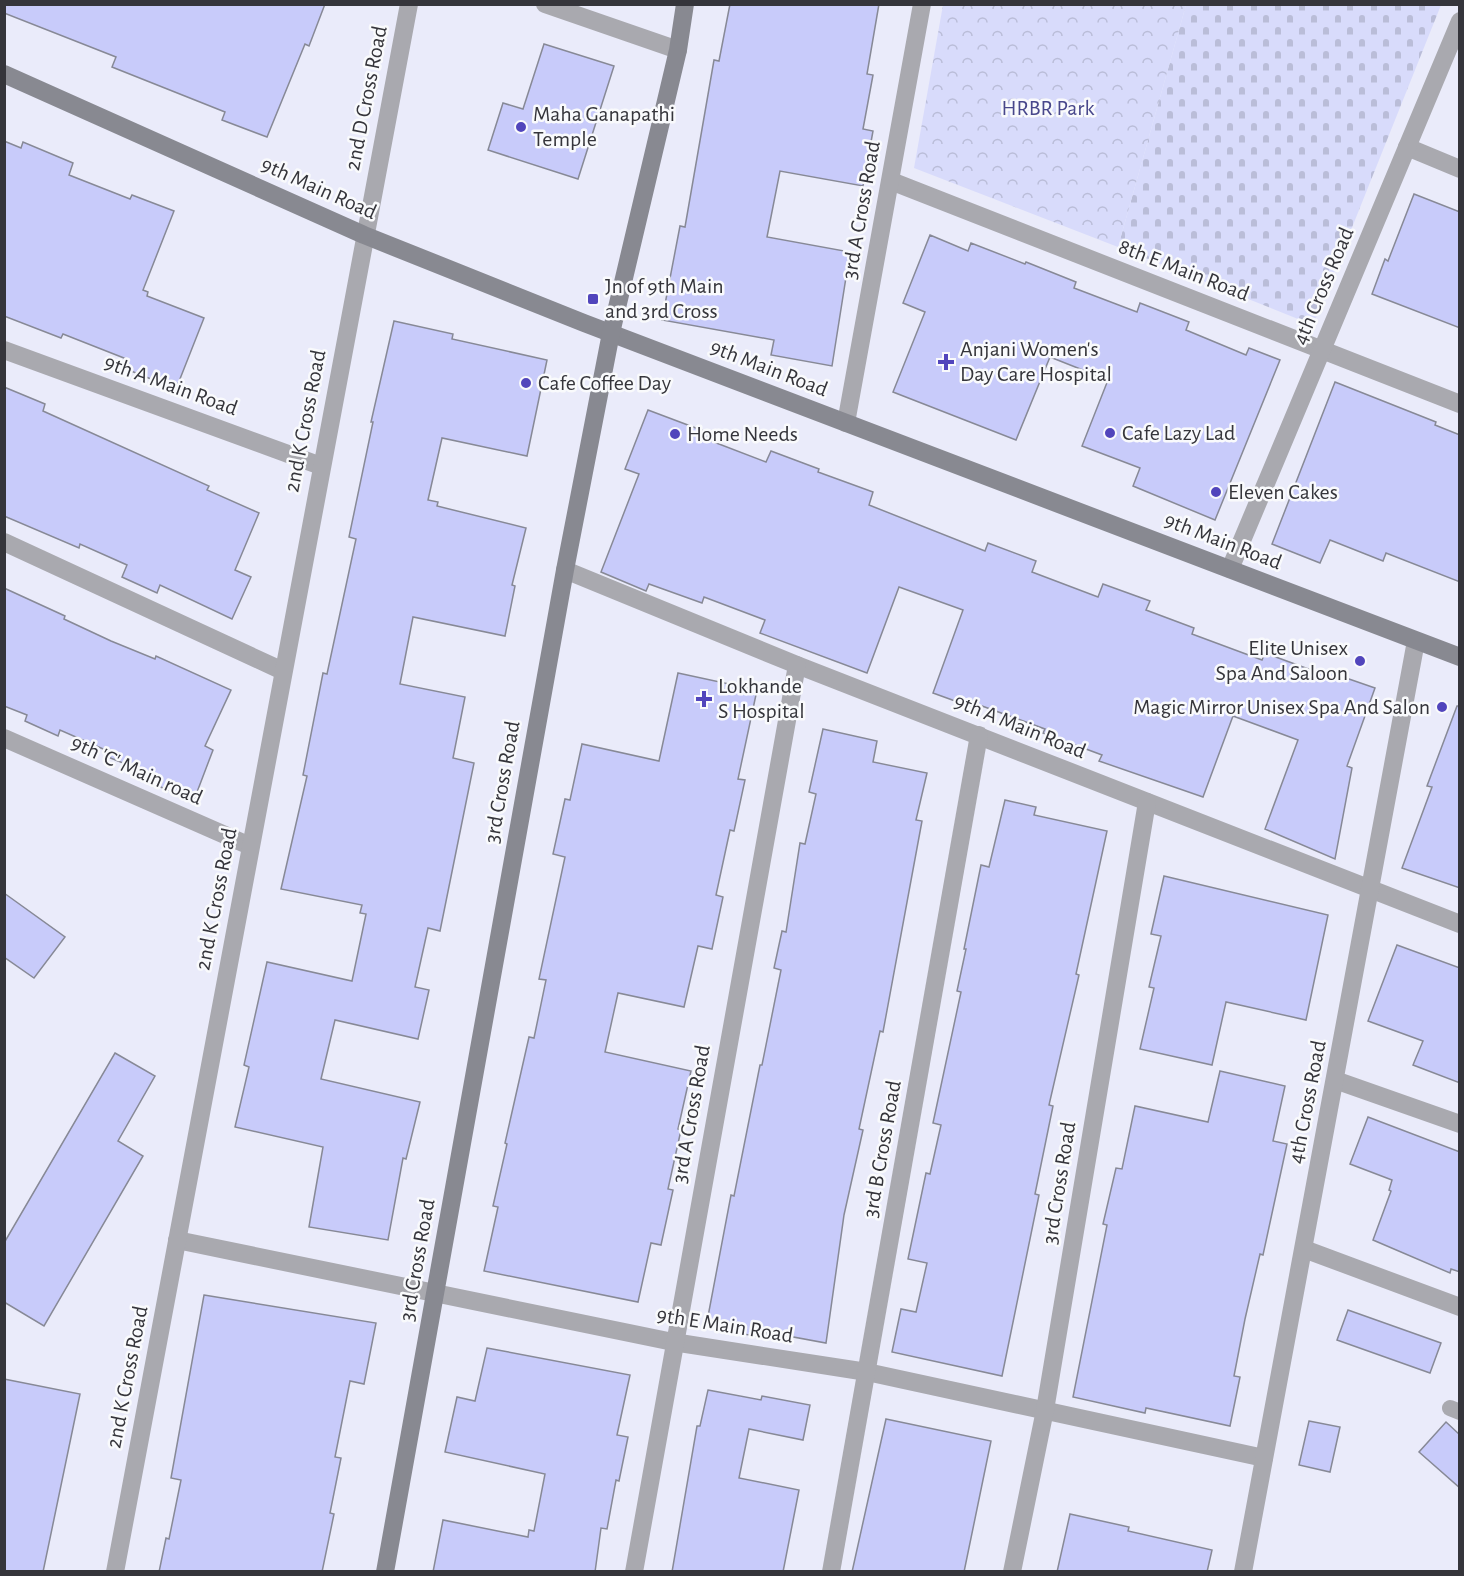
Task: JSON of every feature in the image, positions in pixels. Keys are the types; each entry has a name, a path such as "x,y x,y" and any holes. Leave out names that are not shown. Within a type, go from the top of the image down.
{"street":[{"name":"2nd D Cross Road","path":"364,235 409,4"},
{"path":"545,4 678,50"},
{"name":"3rd Cross Road","path":"386,1572 565,570 611,333 678,50 685,4"},
{"name":"3rd A Cross Road","path":"846,423 922,4"},
{"name":"4th Cross Road","path":"1230,569 1460,21"},
{"name":"9th Main Road","path":"4,74 364,235 611,333 1460,657"},
{"path":"1407,147 1460,169"},
{"name":"8th E Main Road","path":"891,181 1460,404"},
{"name":"2nd K Cross Road","path":"115,1572 364,235"},
{"name":"9th A Main Road","path":"4,350 321,466"},
{"path":"4,542 283,671"},
{"name":"9th A Main Road","path":"565,570 797,665 1460,924"},
{"name":"4th Cross Road","path":"1243,1572 1416,641"},
{"name":"3rd A Cross Road","path":"634,1572 673,1342 797,665"},
{"name":"3rd B Cross Road","path":"831,1572 979,735"},
{"name":"9th 'C' Main road","path":"4,738 250,846"},
{"name":"3rd Cross Road","path":"1012,1572 1045,1410 1147,802"},
{"path":"1335,1080 1460,1124"},
{"name":"9th E Main Road","path":"177,1240 673,1342 867,1372 1264,1458"},
{"path":"1304,1249 1460,1307"}],"green space":[{"name":"HRBR Park","path":"943,5 1186,5 1118,247 914,168"},
{"path":"1186,5 1441,5 1313,325 1118,247"}],"building":[{"path":"4,4 325,4 309,46 305,44 267,137 222,120 225,112 112,67 116,57 4,13"},
{"path":"730,4 879,4 867,74 873,75 863,129 873,131 863,186 780,171 767,237 850,252 832,366 771,355 774,340 662,320 680,226 685,227 714,60 719,61"},
{"path":"544,44 614,66 578,179 488,150 503,103 523,109"},
{"path":"4,141 21,148 23,142 73,163 69,175 130,199 132,195 174,211 143,290 148,292 147,296 204,318 176,389 126,369 129,360 63,334 61,338 4,316"},
{"path":"1414,194 1460,212 1460,328 1372,294 1385,259 1388,261"},
{"path":"930,235 968,251 971,243 1025,264 1026,262 1076,282 1074,288 1137,312 1140,303 1189,322 1186,330 1246,355 1249,348 1280,360 1215,520 1133,486 1140,468 1082,446 1108,380 1050,357 1016,440 893,392 925,312 903,303"},
{"path":"394,321 453,334 452,339 547,360 527,456 442,438 428,500 438,502 437,506 526,528 512,585 515,586 505,636 413,617 400,684 465,697 453,758 474,763 440,931 428,928 415,987 429,990 418,1039 335,1020 321,1079 420,1102 406,1159 403,1158 388,1240 309,1227 323,1147 235,1127 249,1067 244,1065 267,962 352,981 366,914 360,913 362,905 281,889 307,776 303,775 323,673 327,674 356,539 349,537 373,422 371,422"},
{"path":"1335,382 1436,422 1435,425 1460,435 1460,582 1386,553 1383,561 1330,540 1320,563 1272,544"},
{"path":"4,387 45,404 43,411 209,486 207,490 259,513 235,570 251,577 232,619 160,585 157,593 122,577 127,565 80,544 79,548 4,516"},
{"path":"648,410 709,433 706,439 766,462 771,451 819,469 818,472 873,492 869,505 985,551 988,543 1036,561 1032,572 1098,597 1103,584 1150,601 1146,610 1194,628 1192,634 1262,660 1265,653 1322,674 1323,670 1375,688 1347,766 1352,768 1335,859 1265,829 1298,740 1233,716 1203,797 1099,761 1102,755 1043,733 1045,729 982,706 980,710 933,693 963,610 899,587 867,673 760,633 765,620 704,597 702,603 649,584 646,591 601,572 639,474 625,469"},
{"path":"4,588 65,616 64,619 111,641 155,659 156,656 231,690 205,746 213,750 194,800 145,781 148,773 108,757 110,752 60,730 58,736 25,721 27,715 4,706"},
{"path":"678,673 757,690 738,779 745,780 734,831 730,830 716,895 723,897 712,949 698,946 684,1007 618,993 605,1052 691,1071 678,1129 681,1130 668,1189 673,1190 661,1245 651,1243 638,1302 484,1271 498,1207 493,1206 507,1144 505,1143 529,1037 534,1038 546,980 539,979 565,857 553,854 565,799 570,800 582,744 659,761"},
{"path":"1457,706 1460,706 1460,888 1402,868 1432,787 1427,786"},
{"path":"823,729 877,741 873,762 927,773 916,820 922,821 883,1032 880,1031 859,1129 863,1130 844,1215 826,1343 766,1332 765,1338 706,1327 731,1195 734,1196 781,970 774,968 782,931 786,932 800,843 805,844 816,794 809,792"},
{"path":"1005,800 1036,807 1034,815 1107,831 1076,974 1079,975 1049,1105 1053,1106 1035,1194 1039,1195 1002,1376 892,1352 901,1309 916,1312 927,1263 908,1259 926,1173 930,1174 941,1125 933,1123 961,992 957,991 981,865 989,867"},
{"path":"1164,876 1328,915 1306,1020 1226,1002 1212,1065 1140,1049 1154,988 1149,987 1161,936 1151,934"},
{"path":"4,893 65,937 34,978 4,957"},
{"path":"1397,945 1460,968 1460,1083 1413,1065 1423,1041 1368,1021"},
{"path":"115,1053 155,1076 118,1141 143,1156 44,1326 4,1302 4,1243"},
{"path":"1220,1071 1285,1086 1273,1141 1287,1144 1263,1255 1260,1254 1245,1319 1234,1376 1240,1377 1230,1426 1146,1408 1145,1413 1073,1397 1107,1225 1103,1224 1116,1168 1122,1169 1135,1106 1208,1122"},
{"path":"1368,1117 1460,1152 1460,1272 1451,1269 1450,1273 1373,1240 1391,1191 1389,1190 1392,1180 1350,1164"},
{"path":"204,1295 376,1323 364,1384 350,1381 335,1457 341,1458 330,1513 334,1514 322,1572 159,1572 166,1538 169,1539 181,1480 171,1478"},
{"path":"1348,1310 1441,1343 1430,1373 1337,1340"},
{"path":"487,1348 630,1375 617,1435 628,1437 619,1481 616,1480 607,1529 601,1528 595,1572 433,1572 443,1520 528,1537 529,1530 534,1531 545,1474 445,1452 457,1397 475,1401"},
{"path":"4,1379 80,1394 43,1572 4,1572"},
{"path":"708,1390 761,1400 762,1396 810,1405 803,1440 749,1429 739,1478 799,1490 783,1572 672,1572 697,1426 700,1426"},
{"path":"886,1419 991,1441 964,1572 852,1572"},
{"path":"1309,1421 1340,1427 1330,1472 1299,1465"},
{"path":"1446,1422 1460,1435 1460,1488 1419,1452"},
{"path":"1070,1514 1129,1527 1128,1531 1212,1550 1207,1572 1057,1572"}],"place":[{"name":"Maha Ganapathi Temple","path":"521,127"},
{"name":"Jn of 9th Main and 3rd Cross","path":"593,299"},
{"name":"Anjani Women's Day Care Hospital","path":"946,362"},
{"name":"Cafe Coffee Day","path":"526,383"},
{"name":"Cafe Lazy Lad","path":"1110,433"},
{"name":"Home Needs","path":"675,434"},
{"name":"Eleven Cakes","path":"1216,492"},
{"name":"Elite Unisex Spa And Saloon","path":"1360,661"},
{"name":"Lokhande S Hospital","path":"704,699"},
{"name":"Magic Mirror Unisex Spa And Salon","path":"1442,707"}]}
